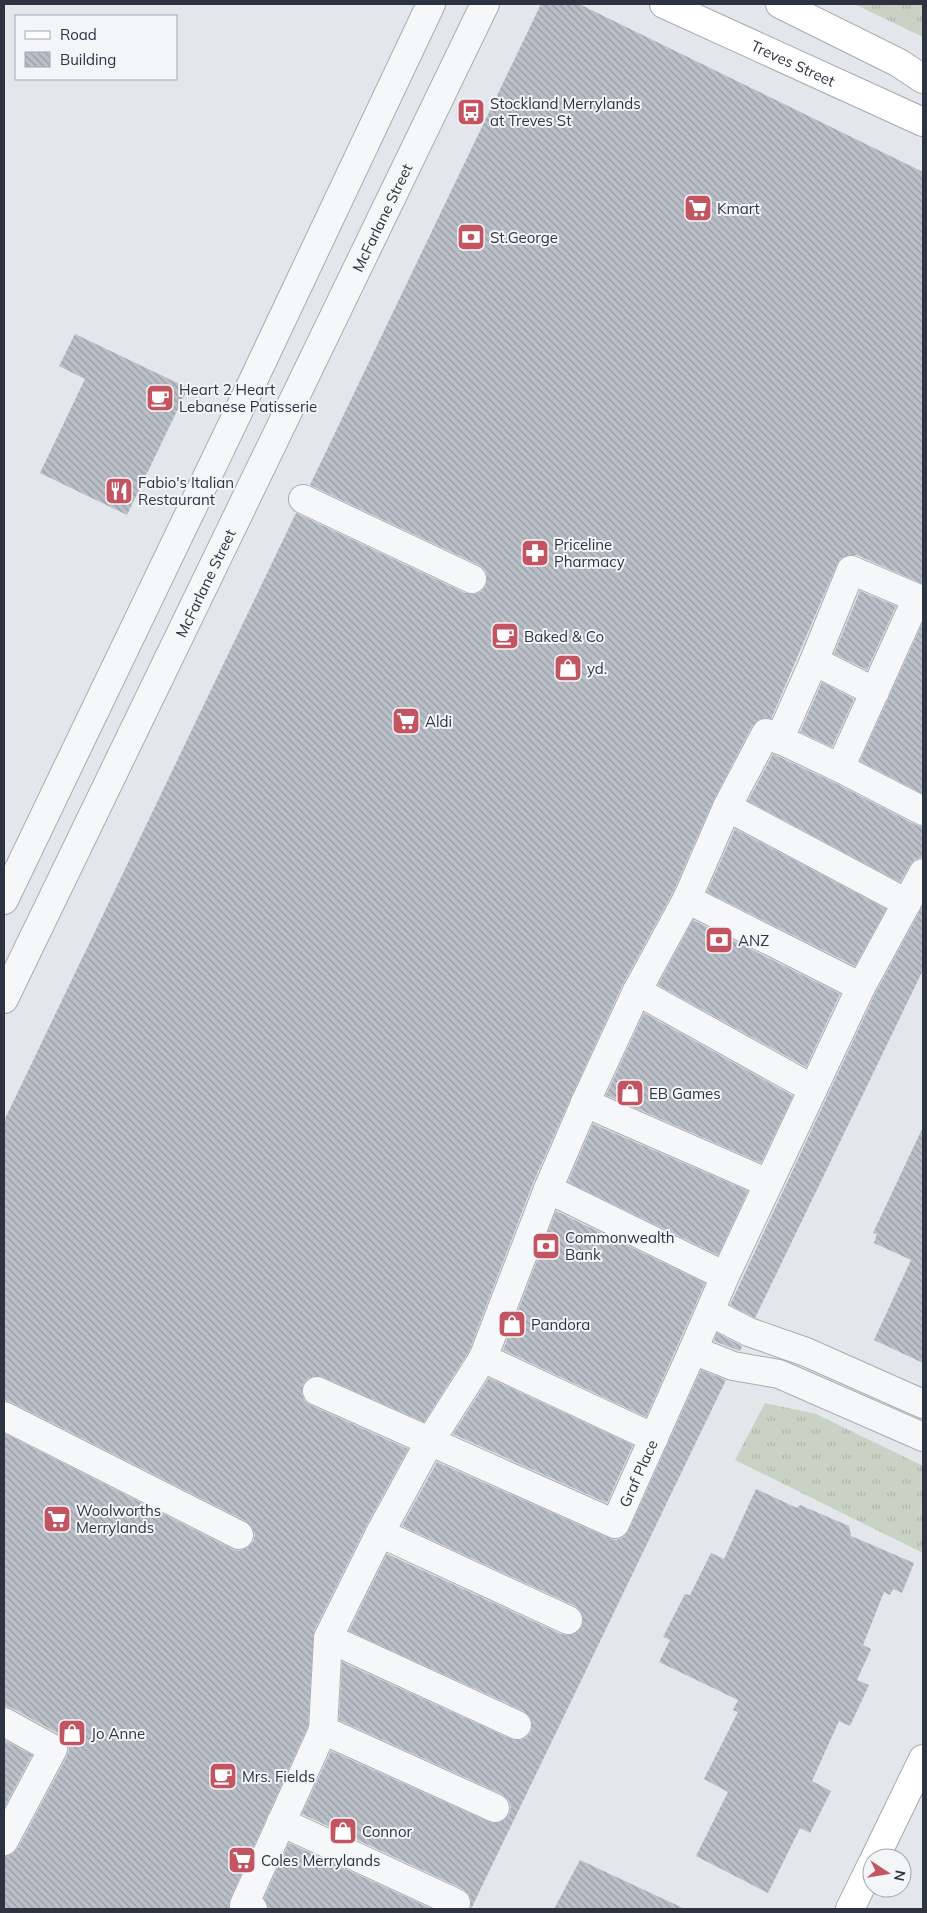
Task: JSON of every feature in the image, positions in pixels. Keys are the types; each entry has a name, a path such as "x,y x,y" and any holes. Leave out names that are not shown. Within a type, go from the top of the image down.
{"main road":[{"name":"Treves Street","path":"664,4 923,122"},
{"path":"780,4 899,63 923,79"},
{"path":"880,1848 923,1759"},
{"path":"850,1909 862,1884"}],"street":[{"path":"4,900 239,411 431,4"},
{"name":"McFarlane Street","path":"4,999 485,4"},
{"path":"303,499 472,579"},
{"path":"779,740 851,570 917,598 840,768"},
{"path":"814,661 875,692"},
{"path":"253,1909 244,1905 323,1730 328,1638 380,1533 430,1442 483,1358 548,1188 585,1103 637,991 687,899 727,807 766,733 840,768 923,811"},
{"path":"727,807 907,903"},
{"name":"Graf Place","path":"317,1391 615,1524 768,1183 861,987 923,873"},
{"path":"687,899 861,987"},
{"path":"637,991 813,1089"},
{"path":"585,1103 768,1183"},
{"path":"548,1188 725,1276"},
{"path":"710,1312 749,1332 806,1352 923,1404"},
{"path":"693,1350 733,1366 779,1374 923,1437"},
{"path":"483,1358 654,1438"},
{"path":"4,1416 239,1535"},
{"path":"380,1533 568,1620"},
{"path":"328,1638 517,1725"},
{"path":"4,1722 53,1749 6,1833"},
{"path":"323,1730 495,1808"},
{"path":"281,1822 456,1903"}],"green space":[{"path":"854,4 923,4 923,37"},
{"path":"765,1403 816,1414 923,1466 923,1553 735,1460"}],"building":[{"path":"541,4 579,4 923,172 923,584 857,555 841,558 837,564 771,719 764,718 758,720 752,726 713,801 673,892 623,984 533,1183 469,1351 424,1422 323,1377 315,1376 308,1378 303,1384 302,1393 304,1400 310,1405 408,1449 366,1526 314,1631 308,1726 230,1899 229,1909 4,1909 4,1856 12,1854 18,1848 69,1749 67,1741 61,1735 12,1708 4,1706 4,1433 232,1549 239,1551 247,1548 253,1542 255,1535 252,1527 246,1521 4,1400 4,1121 296,513 465,593 474,594 481,592 486,586 487,577 485,570 479,565 310,485"},
{"path":"75,334 188,388 127,515 40,473 85,379 59,366"},
{"path":"860,591 896,606 867,670 834,654"},
{"path":"923,622 923,794 860,761"},
{"path":"822,682 854,699 832,747 800,732"},
{"path":"773,754 923,827 923,857 915,859 900,882 748,801"},
{"path":"735,829 886,909 855,966 707,892"},
{"path":"923,905 923,970 755,1318 730,1305 875,994"},
{"path":"693,920 840,994 806,1067 658,985"},
{"path":"644,1013 793,1096 761,1163 606,1095"},
{"path":"593,1124 748,1191 718,1255 568,1182"},
{"path":"923,1127 923,1363 874,1340 911,1260 874,1243 877,1234 873,1233"},
{"path":"556,1211 705,1283 646,1417 503,1350"},
{"path":"717,1333 742,1346 740,1351 714,1341"},
{"path":"701,1370 726,1380 471,1909 469,1894 463,1889 302,1814 331,1751 489,1822 497,1823 509,1815 511,1807 508,1799 502,1794 339,1720 342,1662 511,1739 519,1740 526,1738 531,1732 532,1723 529,1716 524,1711 349,1631 387,1554 561,1634 570,1635 577,1632 582,1626 583,1618 575,1606 402,1526 437,1462 609,1538 616,1540 624,1537 629,1530"},
{"path":"489,1378 633,1445 607,1503 453,1434"},
{"path":"756,1489 797,1508 800,1505 849,1526 851,1536 914,1563 902,1593 893,1589 890,1595 884,1592 863,1645 871,1649 857,1680 869,1685 850,1726 839,1721 812,1781 831,1791 810,1833 800,1828 768,1893 696,1856 728,1792 704,1779 738,1712 733,1710 738,1700 659,1662 670,1640 663,1637 685,1594 690,1595 711,1553 724,1559"},
{"path":"4,1740 32,1755 4,1808"},
{"path":"289,1843 432,1909 268,1909 264,1898"},
{"path":"580,1860 685,1909 554,1909"}],"place":[{"name":"Stockland Merrylands at Treves St","path":"471,112"},
{"name":"Kmart","path":"698,208"},
{"name":"St.George","path":"471,237"},
{"name":"Heart 2 Heart Lebanese Patisserie","path":"160,398"},
{"name":"Fabio's Italian Restaurant","path":"119,491"},
{"name":"Priceline Pharmacy","path":"535,553"},
{"name":"Baked & Co","path":"505,636"},
{"name":"yd.","path":"568,668"},
{"name":"Aldi","path":"406,721"},
{"name":"ANZ","path":"719,940"},
{"name":"EB Games","path":"630,1093"},
{"name":"Commonwealth Bank","path":"546,1246"},
{"name":"Pandora","path":"512,1324"},
{"name":"Woolworths Merrylands","path":"57,1519"},
{"name":"Jo Anne","path":"72,1733"},
{"name":"Mrs. Fields","path":"223,1776"},
{"name":"Connor","path":"343,1831"},
{"name":"Coles Merrylands","path":"242,1860"}]}
